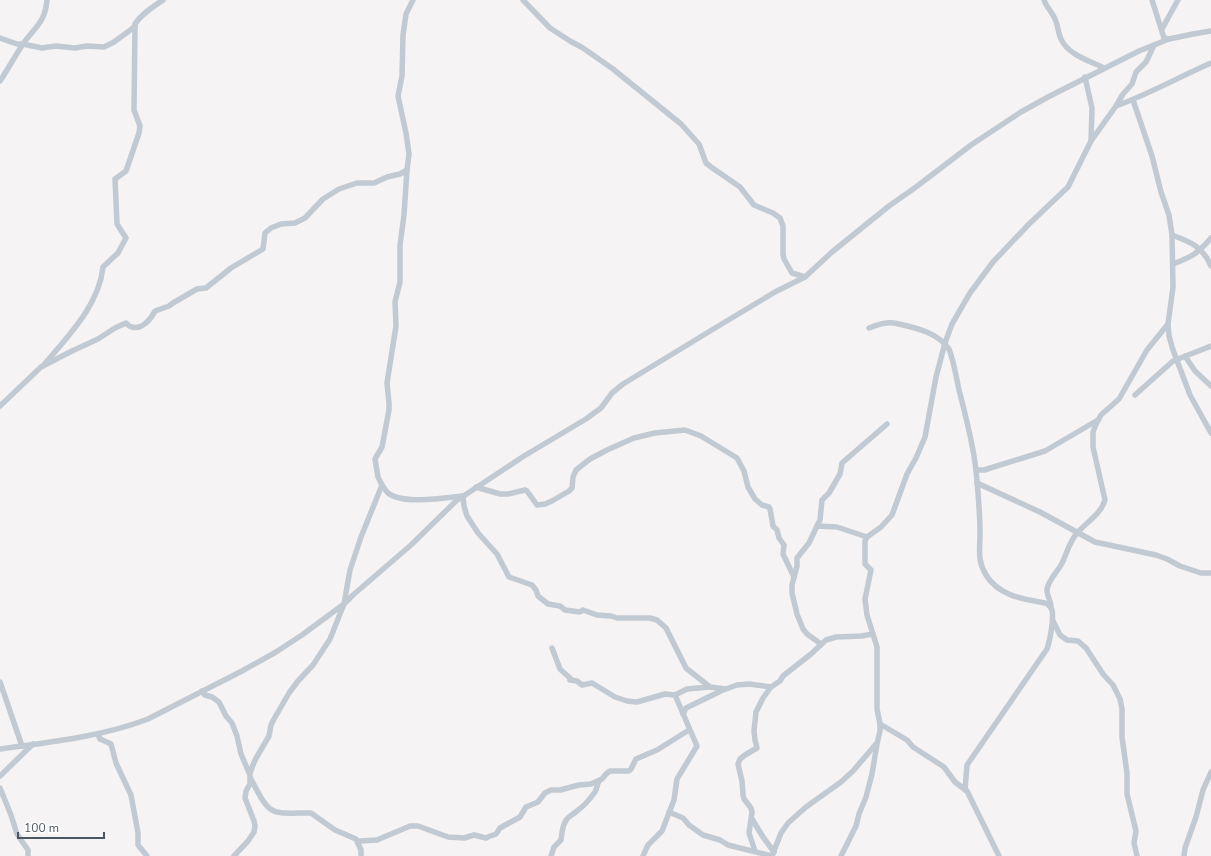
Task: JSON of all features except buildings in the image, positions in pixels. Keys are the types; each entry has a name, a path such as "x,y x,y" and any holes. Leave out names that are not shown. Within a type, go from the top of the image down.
{"street":[{"path":"0,81 23,44 43,20 47,0"},
{"path":"0,406 41,367 78,323 93,301 102,278 103,267 118,253 126,238 117,224 115,179 126,171 140,126 134,110 135,26 137,20 163,0"},
{"path":"413,0 406,14 403,35 402,76 398,96 409,154 400,245 400,282 395,302 396,326 387,383 389,410 382,447 375,459 378,477 389,494 403,498 422,500 464,496"},
{"path":"523,0 550,28 583,48 613,69 681,124 699,144 706,162 711,167 740,187 758,208 773,213 780,218 783,226 783,254 786,263 792,273 805,277"},
{"path":"1044,0 1047,9 1055,19 1060,37 1065,46 1104,68"},
{"path":"1152,0 1164,38 1169,39"},
{"path":"1162,30 1178,0"},
{"path":"0,38 17,44 42,48 56,46 75,48 87,46 104,47 114,42 135,26"},
{"path":"0,749 121,729 148,719 276,652 344,604 411,545 445,511 476,487 586,419 601,408 616,389 629,380 756,304 805,277 832,252 884,210 971,145 1021,112 1085,77 1169,39 1211,31"},
{"path":"841,856 856,826 866,797 880,731 877,708 877,647 867,615 864,599 870,570 865,564 864,545 868,537 881,527 892,515 907,474 923,443 927,431 933,390 945,343 952,324 970,293 993,262 1029,224 1068,187 1091,141 1123,94 1132,84 1136,72 1148,58 1154,45"},
{"path":"1116,106 1133,100 1211,63"},
{"path":"1085,77 1092,108 1091,141"},
{"path":"1133,100 1152,156 1161,192 1169,214 1172,235 1173,264 1173,298 1168,324 1169,336 1190,395 1211,433"},
{"path":"41,367 98,339 126,323 132,327 140,327 151,319 155,311 170,306 197,289 206,288 231,268 263,249 265,233 271,228 281,224 296,223 305,218 323,199 339,189 358,183 374,183 407,170"},
{"path":"1172,235 1187,241 1201,250 1211,266"},
{"path":"1173,264 1193,256 1201,250 1211,238"},
{"path":"869,328 886,323 903,325 929,333 945,343 949,349 970,432 976,470 980,534 979,557 981,564 986,575 999,589 1005,593 1015,597 1045,603 1050,607"},
{"path":"965,790 967,765 1045,652 1050,640 1052,610 1047,592 1048,586 1061,564 1071,542 1077,533 1098,513 1105,500 1093,447 1093,432 1098,420 1119,399 1147,350 1168,324"},
{"path":"1135,395 1176,359 1211,346"},
{"path":"1185,356 1195,371 1211,386"},
{"path":"976,470 984,470 1045,451 1098,420"},
{"path":"821,644 807,634 797,614 792,593 792,585 797,566 796,558 809,543 820,520 822,500 829,494 840,474 842,463 887,424"},
{"path":"476,487 500,494 508,494 526,490 537,505 545,504 570,491 576,470 598,454 634,438 655,433 685,430 701,436 737,458 744,471 748,487 755,499 770,509 773,526 777,530 784,545 783,554 794,577"},
{"path":"977,483 1040,512 1088,539 1100,544 1156,555 1167,558 1180,566 1201,573 1211,573"},
{"path":"234,856 254,832 254,822 245,798 246,791 250,784 250,776 255,760 269,736 271,725 289,693 313,665 330,639 344,604 350,570 361,537 382,485"},
{"path":"464,496 464,506 467,516 478,533 498,554 509,577 532,585 538,596 544,601 548,604 560,606 565,610 580,612 583,610 597,615 617,618 650,618 657,620 666,628 686,668 710,687"},
{"path":"817,526 837,527 868,537"},
{"path":"1052,619 1060,636 1067,640 1078,641 1086,648 1103,674 1113,685 1120,699 1122,709 1122,737 1127,773 1127,794 1136,831 1134,843 1137,856"},
{"path":"756,851 749,836 752,819 751,808 744,799 738,764 740,759 757,748 754,731 756,712 763,698 771,687 780,681 783,676 826,640 836,637 873,634"},
{"path":"552,648 560,669 571,679 570,680 577,681 582,685 589,683 592,684 615,697 627,701 637,702 665,694 675,695 687,688 710,687 726,689"},
{"path":"0,682 22,746"},
{"path":"683,714 686,708 737,685 748,684 771,687"},
{"path":"202,691 205,695 212,696 219,702 226,716 232,723 241,754 250,776 262,800 270,810 281,813 311,812 335,830 352,837 358,842 361,850 361,856"},
{"path":"643,856 648,845 662,831 674,800 677,779 697,746 675,695"},
{"path":"880,724 907,740 913,747 944,767 955,782 969,794 999,856"},
{"path":"358,842 377,840 410,826 418,826 448,836 464,838 474,835 486,838 496,834 500,828 520,817 526,807 538,802 545,793 551,790 560,790 579,785 587,785 602,779 610,771 629,771 632,769 636,759 657,750 689,730"},
{"path":"98,734 100,739 111,744 116,763 131,795 138,833 138,845 147,856"},
{"path":"0,776 33,744"},
{"path":"772,855 781,833 788,823 806,807 837,785 853,771 877,744"},
{"path":"1184,856 1185,848 1196,817 1203,790 1211,772"},
{"path":"551,856 554,847 561,840 561,833 566,820 585,804 596,791 596,785 599,780"},
{"path":"0,788 11,815 16,834 28,850 28,856"},
{"path":"669,812 683,818 689,825 703,835 720,840 728,845 772,855"},
{"path":"752,819 772,855"}]}
